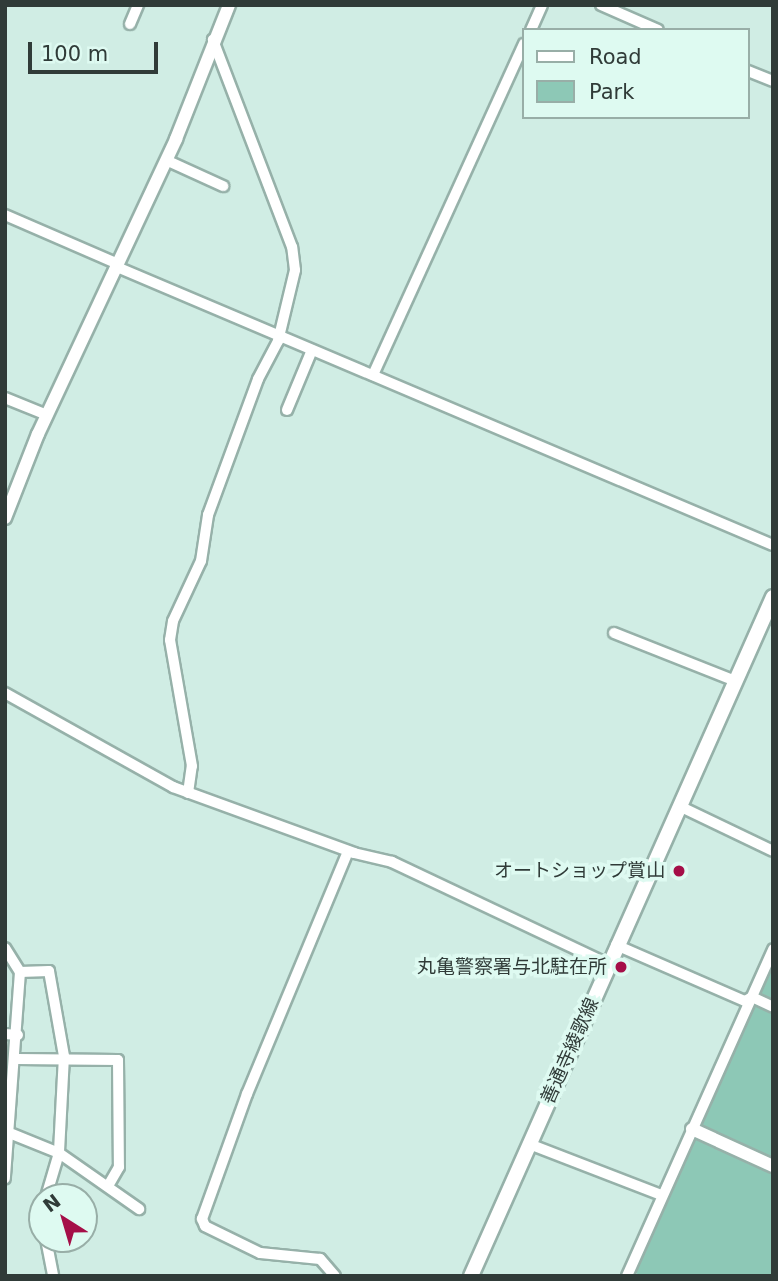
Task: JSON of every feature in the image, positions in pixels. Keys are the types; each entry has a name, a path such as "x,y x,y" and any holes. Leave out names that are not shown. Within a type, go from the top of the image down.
{"main road":[{"name":"善通寺綾歌線","path":"471,1276 773,597"}],"street":[{"path":"5,517 47,415 166,160 229,5"},
{"path":"532,28 542,5"},
{"path":"601,5 653,28"},
{"path":"130,24 137,6"},
{"path":"188,793 189,740 170,640 201,561 208,515 279,336 295,270 292,247 213,39"},
{"path":"373,375 522,48"},
{"path":"750,72 773,81"},
{"path":"166,160 223,186"},
{"path":"5,215 279,336 773,545"},
{"path":"287,410 312,350"},
{"path":"5,398 47,415"},
{"path":"614,633 735,681"},
{"path":"5,693 96,747 188,793 348,850 392,862 608,964"},
{"path":"678,806 773,851"},
{"path":"335,1276 320,1259 260,1253 202,1224 202,1219 247,1094 348,850"},
{"path":"616,945 745,1001 752,997"},
{"path":"627,1276 773,949"},
{"path":"5,1178 12,1134 20,972 6,951"},
{"path":"20,972 49,971 64,1061 59,1153 50,1183"},
{"path":"752,997 773,1007"},
{"path":"5,1034 18,1035"},
{"path":"17,1059 118,1060 119,1167 108,1186"},
{"path":"692,1129 773,1166"},
{"path":"12,1134 59,1153 139,1209"},
{"path":"529,1144 661,1195"},
{"path":"49,1253 53,1276"}],"green space":[{"path":"773,962 773,1276 642,1276 631,1271"}],"place":[{"name":"オートショップ賞山","path":"679,871"},
{"name":"丸亀警察署与北駐在所","path":"621,967"}]}
